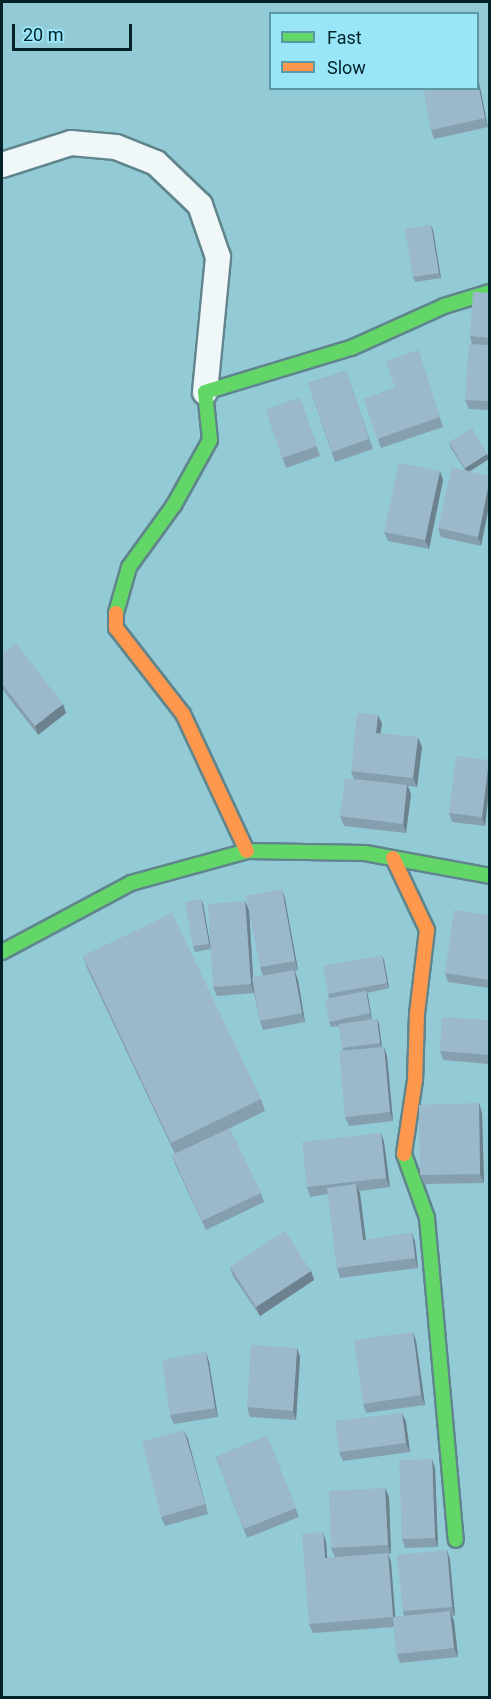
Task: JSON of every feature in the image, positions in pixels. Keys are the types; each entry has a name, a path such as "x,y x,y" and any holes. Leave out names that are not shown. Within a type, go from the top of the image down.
{"street":[{"path":"247,851 183,714 132,652 114,618 129,567 174,505 210,440 205,392 351,348 444,306 489,292"},
{"path":"2,952 131,883 247,851 365,853 489,876"},
{"path":"393,858 427,930 417,1014 415,1080 404,1153 427,1218 456,1540"}],"lane":[{"path":"2,165 71,143 116,147 156,164 200,205 218,257 205,392"}],"building":[{"path":"423,90 479,90 485,118 431,130"},
{"path":"431,225 439,273 413,277 405,229"},
{"path":"473,292 489,293 489,338 470,336"},
{"path":"469,344 489,345 489,401 465,400"},
{"path":"418,350 440,417 377,439 364,399 395,388 386,361"},
{"path":"346,371 369,439 332,452 308,383"},
{"path":"300,398 317,446 282,458 266,410"},
{"path":"472,428 487,454 465,468 449,442"},
{"path":"399,463 440,471 425,540 384,532"},
{"path":"452,467 489,476 478,537 438,528"},
{"path":"16,643 63,704 35,726 2,684 2,654"},
{"path":"357,713 378,715 376,733 418,737 413,778 351,771"},
{"path":"456,756 489,760 482,817 449,813"},
{"path":"345,778 407,785 403,824 340,816"},
{"path":"282,889 295,961 260,967 246,896"},
{"path":"201,899 209,944 193,946 185,902"},
{"path":"245,901 251,984 213,987 208,904"},
{"path":"454,910 489,915 489,980 445,973"},
{"path":"172,913 261,1099 171,1143 83,956"},
{"path":"382,955 387,983 328,994 323,966"},
{"path":"294,970 302,1013 260,1021 252,978"},
{"path":"366,991 370,1013 329,1022 325,999"},
{"path":"442,1017 489,1020 489,1055 440,1051"},
{"path":"377,1019 380,1043 342,1048 339,1024"},
{"path":"384,1047 390,1112 345,1117 339,1051"},
{"path":"479,1103 480,1174 420,1175 419,1105"},
{"path":"230,1128 261,1193 202,1221 172,1155"},
{"path":"381,1133 386,1178 307,1187 302,1142"},
{"path":"356,1184 363,1240 412,1233 415,1258 337,1268 327,1188"},
{"path":"285,1231 311,1271 256,1307 230,1267"},
{"path":"413,1332 421,1395 363,1404 354,1340"},
{"path":"251,1345 297,1348 293,1411 247,1407"},
{"path":"206,1352 215,1408 170,1415 162,1360"},
{"path":"402,1413 406,1443 339,1452 335,1421"},
{"path":"184,1430 205,1504 161,1517 142,1442"},
{"path":"267,1436 296,1508 244,1529 216,1457"},
{"path":"432,1459 435,1538 402,1539 399,1460"},
{"path":"385,1488 388,1545 331,1548 329,1491"},
{"path":"323,1532 325,1558 388,1553 393,1617 309,1624 302,1534"},
{"path":"447,1550 452,1607 403,1611 397,1555"},
{"path":"450,1611 454,1648 397,1654 393,1617"}],"traffic: fast":[{"path":"116,613 129,567 174,505 210,440 205,392 351,348 444,306 490,292"},
{"path":"2,952 131,883 247,851 365,853 490,876"},
{"path":"404,1154 427,1218 456,1540"}],"traffic: slow":[{"path":"116,613 116,628 183,714 247,851"},
{"path":"393,858 427,930 417,1014 415,1080 404,1154"}]}
